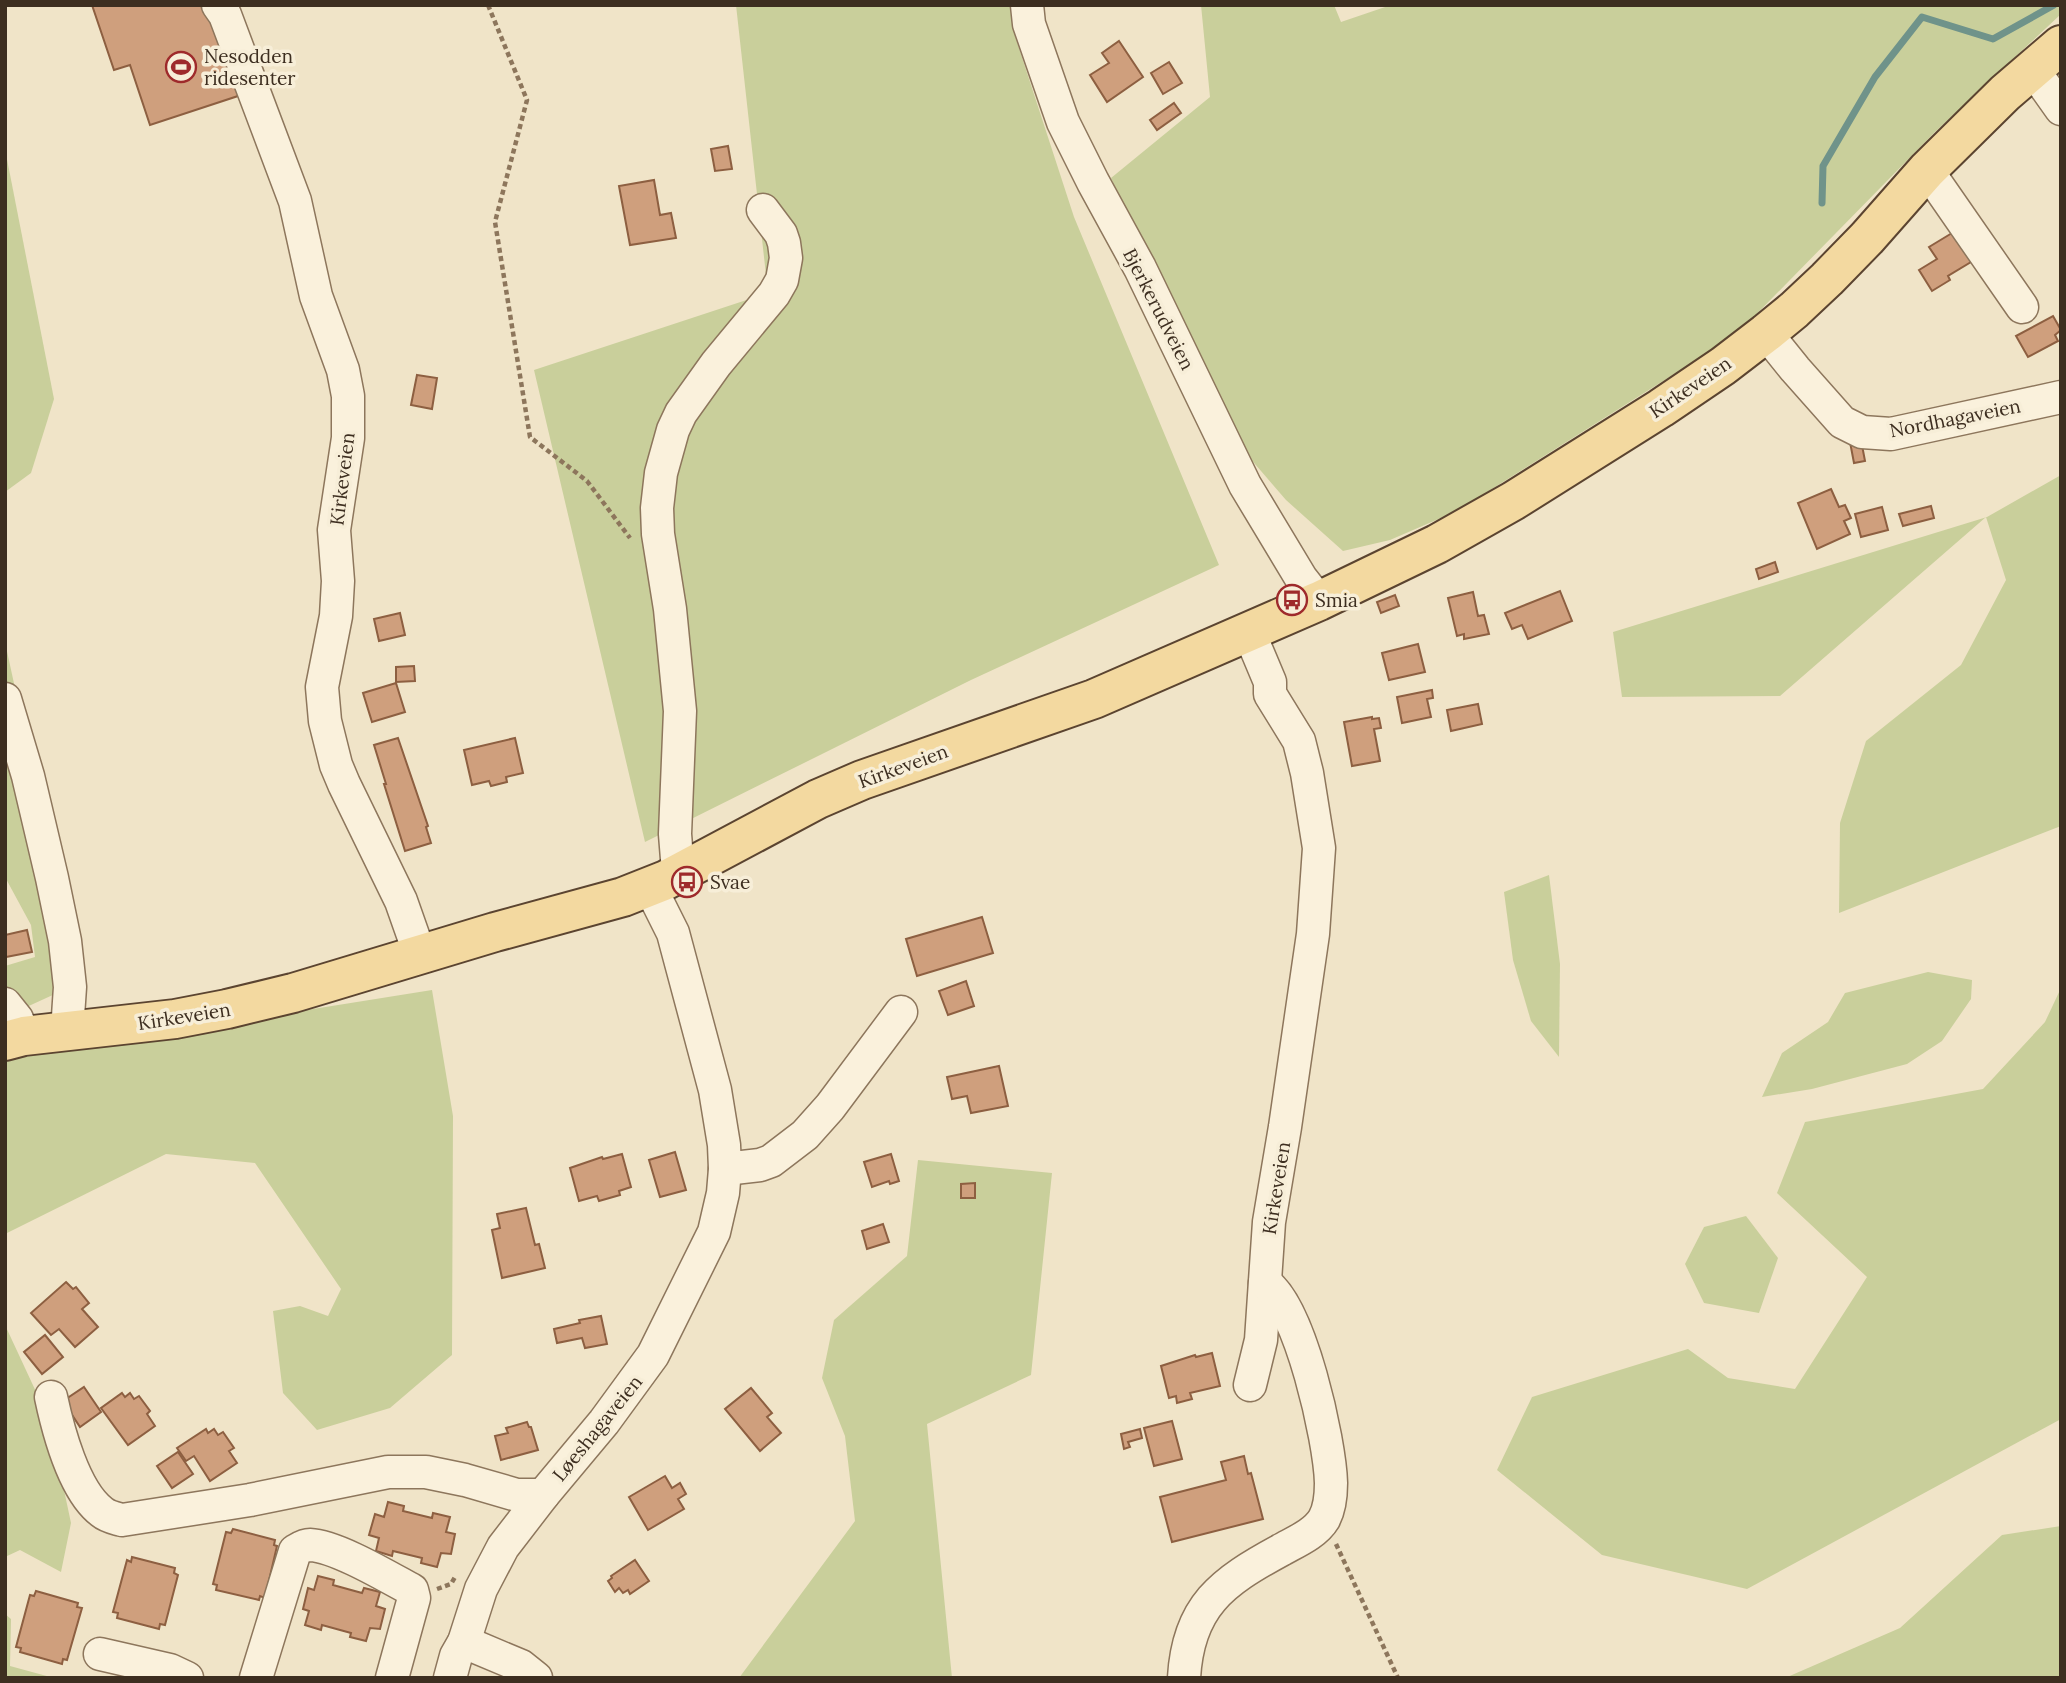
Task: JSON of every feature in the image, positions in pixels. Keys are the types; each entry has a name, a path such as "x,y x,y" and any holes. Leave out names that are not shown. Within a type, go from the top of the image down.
{"main road":[{"name":"Kirkeveien","path":"15,1039 175,1019 227,1009 293,993 495,932 590,907 667,879 818,799 862,780 1094,699 1319,601 1437,544 1513,501 1661,408 1766,333 1843,263 1927,170 2046,56"}],"street":[{"name":"Kirkeveien","path":"218,5 225,15 295,201 316,296 343,370 348,397 348,438 334,530 338,582 336,616 322,687 325,722 336,765 401,901 420,955"},
{"name":"Bjerkerudveien","path":"1027,5 1029,23 1063,122 1140,268 1245,485 1301,578 1319,601"},
{"path":"2046,56 2061,110"},
{"path":"1927,170 2022,307"},
{"path":"667,879 677,859 675,834 680,711 670,609 658,534 657,508 661,473 681,412 782,280 786,258 784,243 781,234 763,209"},
{"name":"Nordhagaveien","path":"1766,333 1842,422 1862,432 1891,434 2061,397"},
{"name":"Kirkeveien","path":"1249,632 1270,682 1270,694 1299,741 1319,848 1313,934 1269,1222 1261,1340 1250,1385"},
{"path":"5,699 28,776 65,941 70,987 67,1031"},
{"name":"Løeshagaveien","path":"450,1678 481,1589 503,1546 604,1422 653,1356 714,1232 723,1193 722,1132 715,1090 673,933 667,879"},
{"name":"Kirkeveien","path":"5,1004 17,1019 15,1039"},
{"path":"724,1169 771,1161 805,1135 830,1107 901,1012"},
{"path":"1184,1678 1190,1633 1202,1609 1247,1568 1313,1531 1324,1518 1330,1501 1331,1482 1322,1424 1309,1371 1283,1303 1265,1283"},
{"path":"51,1397 56,1421 82,1487 101,1511 122,1520 250,1500 388,1472 426,1472 517,1495 542,1495"},
{"path":"257,1678 295,1552 310,1545 348,1557 412,1590 414,1598 392,1678"},
{"path":"464,1642 521,1666 536,1678"},
{"path":"100,1654 170,1670 187,1678"}],"path":[{"path":"488,5 527,100 495,222 530,437 587,481 643,555 662,554"},
{"path":"1324,1518 1398,1678"}],"green space":[{"path":"736,5 1010,5 1015,36 1074,217 1219,565 971,680 645,842 534,370 768,293"},
{"path":"1201,5 1334,5 1341,22 1391,5 2061,5 2061,14 1935,132 1736,335 1457,511 1390,540 1343,551 1286,500 1236,442 1111,178 1210,97"},
{"path":"5,149 54,399 31,473 5,492"},
{"path":"2061,475 2061,826 1839,913 1840,823 1866,741 1961,665 2006,580 1986,517"},
{"path":"1985,517 1780,696 1622,697 1613,632"},
{"path":"5,642 79,983 20,1010 5,996 5,966 35,957 31,925 5,877"},
{"path":"1549,875 1560,964 1559,1057 1531,1021 1513,960 1504,892"},
{"path":"1928,972 1972,980 1971,999 1942,1041 1907,1064 1812,1089 1762,1097 1782,1053 1828,1022 1845,993"},
{"path":"2061,988 2061,1419 1747,1589 1602,1555 1497,1470 1532,1397 1688,1349 1728,1378 1795,1389 1867,1277 1777,1193 1805,1122 1983,1089 2045,1022"},
{"path":"432,990 453,1116 452,1355 390,1408 317,1430 283,1393 273,1311 300,1306 328,1316 341,1289 255,1163 166,1154 5,1234 5,1062 25,1055"},
{"path":"918,1160 1052,1173 1031,1375 927,1424 952,1678 739,1678 855,1521 845,1436 822,1378 834,1320 907,1256"},
{"path":"1746,1216 1778,1258 1759,1313 1704,1303 1685,1264 1704,1227"},
{"path":"5,1325 38,1396 64,1490 71,1523 61,1572 20,1550 5,1557"},
{"path":"2061,1526 2061,1678 1785,1678 1900,1628 2002,1535"},
{"path":"5,1614 11,1619 10,1666 54,1678 5,1678"}],"building":[{"name":"Nesodden ridesenter","path":"92,5 211,5 241,95 150,125 130,65 114,70"},
{"path":"1119,41 1143,77 1107,102 1090,75 1109,63 1102,53"},
{"path":"1169,62 1182,83 1163,94 1151,73"},
{"path":"1174,103 1181,113 1157,130 1150,120"},
{"path":"728,146 732,169 715,171 711,149"},
{"path":"654,180 660,215 671,213 676,238 630,245 619,186"},
{"path":"1957,230 1976,259 1948,276 1950,280 1932,291 1919,270 1937,259 1929,247"},
{"path":"2053,316 2061,330 2055,335 2058,341 2028,357 2016,336"},
{"path":"417,375 437,378 432,409 411,405"},
{"path":"1861,440 1865,461 1854,463 1850,442"},
{"path":"1831,489 1839,507 1845,505 1851,518 1844,521 1850,534 1817,549 1798,503"},
{"path":"1931,506 1934,518 1903,526 1899,514"},
{"path":"1882,507 1888,530 1861,537 1855,514"},
{"path":"1775,562 1778,572 1759,579 1756,569"},
{"path":"1560,591 1572,621 1528,639 1522,625 1512,629 1505,613"},
{"path":"1473,592 1478,616 1484,615 1489,634 1464,639 1464,634 1457,636 1448,598"},
{"path":"1395,595 1399,606 1381,613 1377,602"},
{"path":"400,613 405,635 379,641 374,619"},
{"path":"1418,644 1425,672 1389,680 1382,653"},
{"path":"414,666 415,681 396,682 396,667"},
{"path":"396,683 405,712 372,722 363,693"},
{"path":"1432,690 1433,698 1427,699 1431,717 1402,723 1397,697"},
{"path":"1478,704 1482,724 1451,731 1447,710"},
{"path":"1379,718 1381,728 1374,729 1380,761 1352,766 1344,722"},
{"path":"398,738 428,826 426,827 431,843 405,851 374,745"},
{"path":"515,738 523,773 506,777 507,782 491,786 489,781 472,785 464,750"},
{"path":"982,917 993,953 917,976 906,939"},
{"path":"27,930 32,952 6,957 5,935"},
{"path":"966,981 974,1006 948,1015 939,991"},
{"path":"999,1066 1008,1106 971,1113 967,1096 952,1099 947,1077"},
{"path":"675,1152 686,1190 660,1197 649,1160"},
{"path":"622,1154 631,1187 619,1191 620,1195 599,1201 597,1196 579,1201 570,1168 602,1157 603,1159"},
{"path":"891,1154 899,1181 890,1184 889,1181 872,1187 864,1162"},
{"path":"975,1183 975,1198 961,1198 961,1184"},
{"path":"526,1208 535,1245 539,1244 545,1268 502,1278 492,1230 500,1228 497,1214"},
{"path":"883,1224 889,1242 867,1249 862,1231"},
{"path":"66,1282 73,1289 76,1287 89,1303 82,1309 98,1327 75,1347 59,1329 51,1335 31,1313"},
{"path":"601,1316 607,1344 585,1348 582,1338 557,1343 554,1329"},
{"path":"45,1335 63,1357 42,1374 24,1352"},
{"path":"1212,1353 1220,1386 1190,1393 1192,1399 1177,1403 1176,1396 1169,1398 1161,1366 1195,1355 1196,1357"},
{"path":"84,1387 101,1412 80,1427 63,1401"},
{"path":"751,1388 772,1413 767,1417 781,1433 760,1451 725,1409"},
{"path":"122,1393 125,1397 130,1393 134,1399 139,1396 150,1411 147,1414 155,1426 128,1445 101,1408"},
{"path":"1172,1421 1182,1459 1154,1466 1144,1428"},
{"path":"527,1422 538,1450 501,1460 495,1436 508,1433 506,1428"},
{"path":"206,1429 208,1433 214,1429 218,1435 223,1432 234,1448 229,1451 237,1463 210,1481 194,1456 186,1461 177,1448"},
{"path":"1140,1429 1142,1438 1128,1442 1130,1447 1124,1449 1121,1434"},
{"path":"178,1452 193,1474 172,1488 157,1466"},
{"path":"1244,1456 1263,1519 1172,1542 1160,1497 1226,1480 1221,1462"},
{"path":"665,1476 672,1488 680,1483 686,1494 678,1499 684,1509 648,1530 629,1497"},
{"path":"388,1502 404,1506 403,1511 432,1518 433,1513 450,1517 446,1532 455,1534 451,1554 441,1553 437,1567 421,1563 422,1558 393,1551 392,1556 376,1551 379,1538 369,1535 375,1514 384,1517"},
{"path":"233,1529 275,1540 274,1545 277,1546 265,1598 260,1596 259,1600 216,1590 217,1585 213,1584 226,1532 231,1533"},
{"path":"132,1557 175,1568 174,1573 178,1575 165,1625 160,1624 159,1629 117,1618 118,1613 113,1612 127,1560 131,1562"},
{"path":"635,1560 649,1581 630,1594 628,1590 623,1593 619,1588 615,1592 608,1581 611,1576"},
{"path":"318,1576 334,1580 333,1585 362,1593 364,1588 380,1592 376,1606 385,1609 380,1629 370,1628 366,1641 350,1637 351,1633 322,1625 321,1630 305,1625 309,1611 303,1609 308,1588 314,1590"},
{"path":"36,1591 78,1603 77,1607 82,1608 67,1660 63,1659 62,1664 20,1652 21,1648 16,1647 30,1595 34,1596"}],"waterway":[{"path":"1822,203 1823,166 1875,77 1922,17 1993,39 2054,5"}],"place":[{"name":"Nesodden ridesenter","path":"181,67"},
{"name":"Smia","path":"1292,600"},
{"name":"Svae","path":"687,882"}]}
